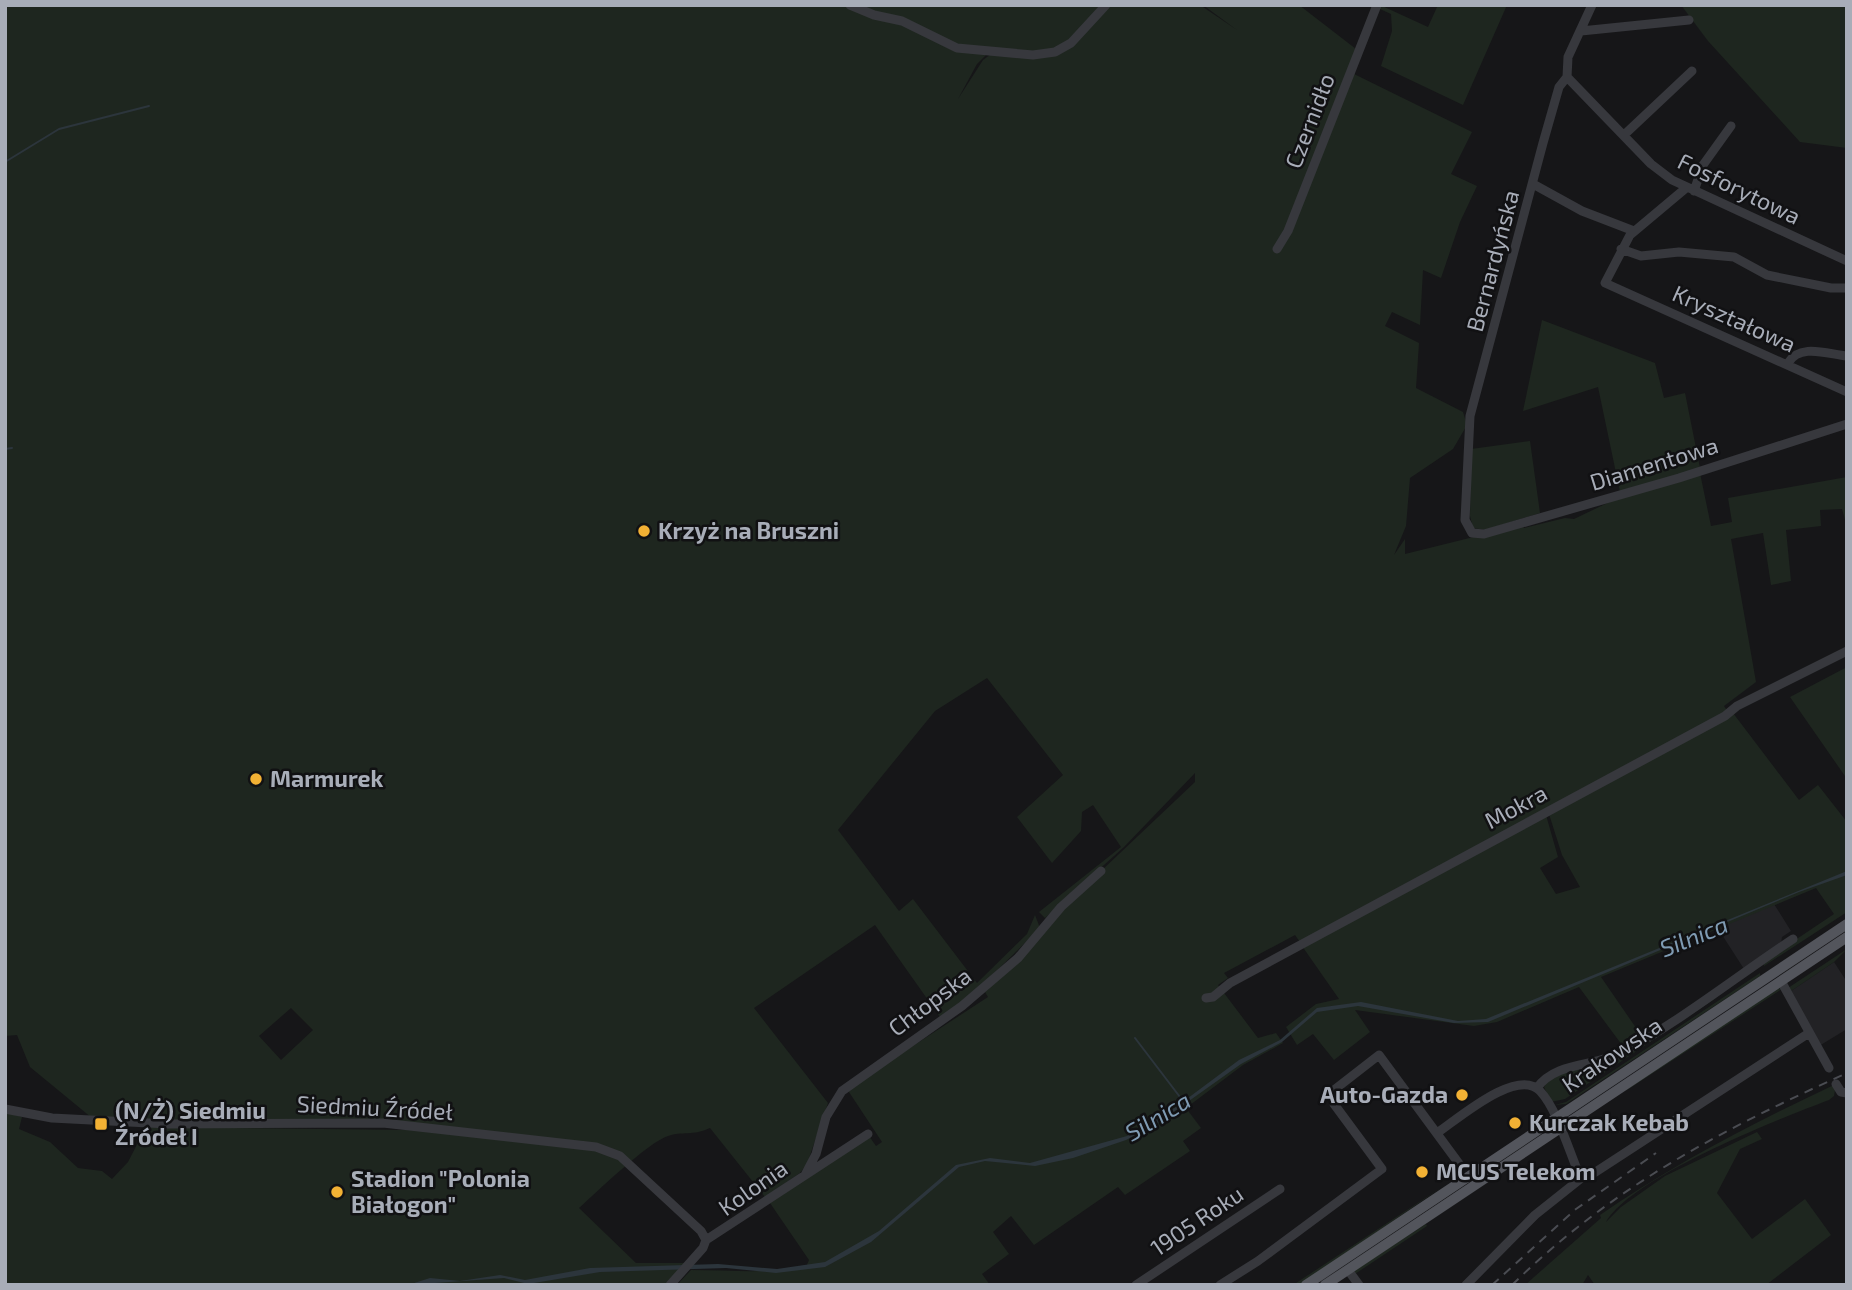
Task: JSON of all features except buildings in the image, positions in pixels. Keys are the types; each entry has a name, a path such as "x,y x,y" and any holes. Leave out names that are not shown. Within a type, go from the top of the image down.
{"main road":[{"name":"Krakowska","path":"1325,1285 1847,924"},
{"name":"Krakowska","path":"1306,1285 1847,937"}],"street":[{"path":"850,5 902,21 957,48 1033,55 1055,52 1071,43 1106,5"},
{"name":"Czernidło","path":"1277,249 1308,180 1377,5"},
{"name":"Bernardyńska","path":"1472,533 1465,520 1470,416 1559,87 1567,77 1567,57 1592,5"},
{"path":"1581,31 1689,20"},
{"path":"1624,135 1692,71"},
{"name":"Fosforytowa","path":"1567,77 1654,167 1690,189 1847,261"},
{"path":"1731,126 1690,189 1634,231 1622,249 1641,256 1679,252 1723,255 1739,259 1767,275 1834,289 1847,288"},
{"path":"1534,184 1580,210 1634,231"},
{"name":"Kryształowa","path":"1622,249 1605,283 1788,363 1847,392"},
{"path":"1788,363 1796,354 1808,351 1847,356"},
{"name":"Diamentowa","path":"1472,533 1484,534 1679,478 1847,424"},
{"name":"Mokra","path":"1206,998 1213,997 1230,983 1725,716 1737,706 1847,651"},
{"name":"Chłopska","path":"805,1175 813,1163 826,1117 842,1091 962,1006 1018,958 1061,907 1101,871"},
{"name":"Krakowska","path":"1537,1088 1543,1079 1557,1072 1623,1052 1793,939"},
{"path":"1757,963 1767,977"},
{"path":"1781,981 1829,1068"},
{"path":"1466,1285 1535,1215 1584,1176 1591,1175 1810,1033"},
{"path":"1220,1285 1258,1261 1382,1169 1334,1104 1332,1096 1334,1090 1379,1055 1460,1165"},
{"path":"1437,1133 1515,1084 1537,1088 1557,1124 1579,1174 1584,1176"},
{"path":"1836,1084 1841,1092 1847,1093"},
{"name":"Siedmiu Źródeł","path":"5,1109 52,1118 169,1125 383,1123 596,1147 620,1156 701,1231 706,1240"},
{"name":"Kolonia","path":"670,1285 693,1261 706,1240 868,1134"},
{"name":"1905 Roku","path":"1136,1285 1148,1282 1280,1189"},
{"path":"1348,1270 1359,1285"}],"shaded area":[{"path":"5,5 844,5 890,20 942,43 988,53 977,64 958,99 983,60 991,54 1060,51 1108,5 1200,5 1237,30 1203,5 1299,5 1356,49 1352,73 1472,132 1451,174 1477,186 1460,222 1441,278 1423,270 1420,325 1392,312 1385,326 1419,343 1416,388 1463,412 1467,425 1453,449 1410,478 1406,526 1394,555 1405,539 1405,554 1522,525 1524,528 1565,518 1574,519 1620,497 1700,473 1711,526 1732,522 1728,498 1847,477 1847,527 1842,509 1820,510 1821,526 1786,530 1791,581 1771,585 1763,533 1731,539 1756,682 1724,706 1728,712 1300,942 1295,935 1224,973 1228,978 1218,985 1258,1038 1276,1033 1283,1043 1243,1065 1186,1108 1201,1128 1183,1141 1190,1151 1125,1195 1118,1187 1034,1245 1011,1216 993,1232 1009,1254 982,1274 990,1285 677,1285 691,1270 764,1271 806,1267 809,1260 770,1203 869,1136 876,1146 882,1142 847,1089 988,997 985,992 1017,962 1062,908 1195,782 1195,773 1124,847 1045,918 1039,912 1121,847 1093,805 1082,812 1081,831 1052,863 1017,817 1063,775 987,678 935,711 838,830 899,911 913,899 977,983 1027,934 1035,915 1040,928 970,997 940,1017 875,925 754,1008 828,1103 807,1164 800,1173 765,1197 710,1128 659,1140 579,1208 636,1263 686,1263 665,1285 5,1285 5,1112 22,1117 19,1129 50,1142 78,1168 102,1171 112,1179 128,1162 146,1127 410,1130 407,1123 170,1122 92,1118 30,1067 17,1035 5,1036","holes":["291,1008 313,1030 281,1060 259,1036"]},
{"path":"856,5 1103,5 1062,47 1036,54 961,46"},
{"path":"1380,5 1428,27 1438,5 1507,5 1463,105 1381,66 1392,31 1391,14 1380,9"},
{"path":"1681,5 1847,5 1847,148 1800,142 1708,41"},
{"path":"1542,320 1655,363 1664,398 1685,393 1700,468 1620,492 1598,387 1523,411"},
{"path":"1530,441 1540,513 1485,530 1473,528 1470,516 1471,449"},
{"path":"1847,667 1847,779 1790,697"},
{"path":"1733,713 1799,800 1818,785 1847,822 1847,912 1764,966 1764,961 1834,914 1816,888 1601,977 1643,1038 1625,1049 1579,987 1497,1022 1474,1026 1355,1010 1370,1032 1334,1060 1313,1034 1297,1045 1286,1027 1316,1004 1339,999 1302,946 1546,815 1558,857 1540,868 1556,894 1580,887 1562,855 1549,814"},
{"path":"1847,871 1847,875 1799,892 1488,1022 1454,1023 1358,1006 1317,1012 1282,1042 1241,1064 1158,1123 1126,1140 1073,1158 1035,1166 985,1161 959,1167 871,1242 825,1267 776,1273 726,1268 600,1272 528,1284 504,1278 408,1285 430,1278 460,1281 500,1275 525,1280 590,1268 718,1264 777,1269 825,1262 879,1231 956,1165 990,1158 1030,1163 1127,1136 1176,1107 1239,1060 1280,1040 1317,1008 1361,1002 1458,1021 1486,1019"},
{"path":"1774,904 1791,931 1782,937 1781,944 1744,969 1717,927"},
{"path":"1847,949 1834,962 1791,991 1788,988"},
{"path":"1834,962 1847,982 1847,1029 1819,1046 1791,991"},
{"path":"1760,973 1760,976 1566,1104 1555,1105 1566,1102"},
{"path":"1778,988 1782,989 1624,1092 1637,1082"},
{"path":"1714,994 1716,998 1565,1099 1551,1102 1544,1087 1550,1077 1609,1061"},
{"path":"1836,1084 1834,1096 1829,1100 1743,1135 1675,1169 1621,1205 1606,1222 1621,1207 1665,1176 1757,1132 1762,1139 1740,1149 1717,1193 1752,1239 1805,1199 1831,1235 1766,1285 1595,1285 1588,1275 1582,1285 1525,1285 1601,1218 1600,1215 1628,1196 1715,1145"},
{"path":"1442,1187 1300,1285 1293,1285"},
{"path":"1426,1224 1427,1226 1355,1274 1355,1270"}],"waterway":[{"path":"5,162 59,129 149,106"},
{"path":"5,449 12,448"},
{"name":"Silnica","path":"1135,1038 1183,1101"}],"railway":[{"path":"1512,1285 1589,1219 1670,1164 1756,1116 1847,1073"},
{"path":"1492,1285 1576,1209 1656,1153"}],"place":[{"name":"Krzyż na Bruszni","path":"644,531"},
{"name":"Marmurek","path":"256,779"},
{"name":"Auto-Gazda","path":"1462,1095"},
{"name":"Kurczak Kebab","path":"1515,1123"},
{"name":"(N/Ż) Siedmiu Źródeł I","path":"101,1124"},
{"name":"MCUS Telekom","path":"1422,1172"},
{"name":"Stadion \"Polonia Białogon\"","path":"337,1192"}]}
